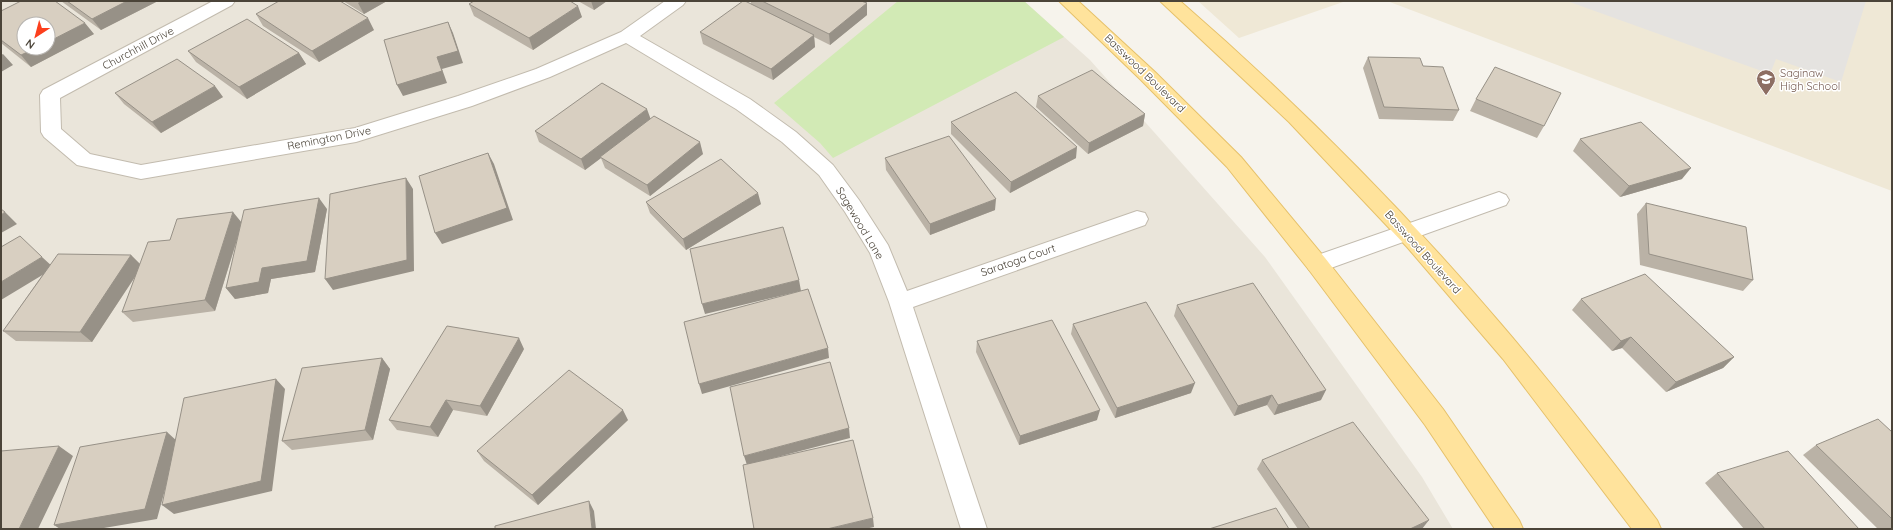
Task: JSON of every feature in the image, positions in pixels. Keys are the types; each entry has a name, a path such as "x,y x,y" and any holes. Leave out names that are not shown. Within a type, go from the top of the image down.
{"main road":[{"name":"Basswood Boulevard","path":"1068,1 1148,76 1234,162 1317,264 1434,416 1510,529"},
{"name":"Basswood Boulevard","path":"1169,1 1219,44 1278,99 1346,166 1406,232 1491,329 1592,455 1648,529"}],"street":[{"name":"Churchhill Drive","path":"50,95 226,1"},
{"name":"Remington Drive","path":"50,95 51,132 84,160 141,172 356,135 465,101 536,75 627,36 677,1"},
{"name":"Sagewood Lane","path":"627,36 743,104 790,137 826,170 852,206 880,251 900,302 974,529"},
{"path":"1317,264 1499,200"},
{"name":"Saratoga Court","path":"900,302 1137,219"}],"shaded area":[{"path":"1,1 1024,1 1090,60 1265,257 1422,477 1453,529 1,529"},
{"path":"1198,1 1346,1 1239,38"},
{"name":"Saginaw High School","path":"1387,1 1892,1 1892,191"},
{"path":"1567,1 1866,1 1841,82 1776,59 1770,74"}],"green space":[{"path":"898,1 1024,1 1064,37 833,158 820,143 774,103"}],"building":[{"path":"21,1 55,1 85,23 56,38 56,16 16,16 16,51 1,40 1,11"},
{"path":"67,1 127,1 92,19"},
{"path":"279,1 340,1 368,18 312,51 256,14"},
{"path":"474,1 570,1 578,6 529,38 469,4"},
{"path":"743,1 814,35 771,69 700,32"},
{"path":"762,1 861,1 867,3 829,34"},
{"path":"247,19 299,53 239,87 188,51"},
{"path":"448,22 458,51 437,57 442,71 397,85 384,40"},
{"path":"1368,57 1420,58 1423,66 1443,67 1459,110 1384,107"},
{"path":"177,59 215,86 152,122 115,93"},
{"path":"1495,67 1561,93 1544,126 1476,99"},
{"path":"1092,70 1145,114 1089,143 1038,96"},
{"path":"602,83 647,109 581,159 535,131"},
{"path":"1016,92 1077,147 1011,182 951,122"},
{"path":"654,116 700,142 647,185 600,157"},
{"path":"1641,122 1691,168 1629,186 1580,139"},
{"path":"949,136 996,199 930,224 885,158"},
{"path":"488,153 507,208 435,233 419,176"},
{"path":"721,159 758,193 683,239 646,202"},
{"path":"406,178 407,260 325,279 330,194"},
{"path":"319,198 307,261 262,268 259,282 226,288 244,210"},
{"path":"1646,203 1746,227 1753,280 1649,254"},
{"path":"1,209 5,212 1,215"},
{"path":"233,212 205,300 122,312 148,242 170,240 177,219"},
{"path":"783,227 799,280 702,304 690,249"},
{"path":"20,236 42,257 1,282 1,247"},
{"path":"58,254 131,255 80,332 3,331"},
{"path":"1645,274 1734,357 1676,382 1631,337 1621,341 1581,299"},
{"path":"1253,283 1326,390 1278,405 1272,395 1238,406 1177,305"},
{"path":"808,289 828,348 699,384 684,322"},
{"path":"1146,302 1195,383 1117,408 1073,324"},
{"path":"1052,320 1100,410 1020,436 977,341"},
{"path":"447,326 519,338 480,406 446,400 430,427 389,420"},
{"path":"382,358 365,430 282,441 302,368"},
{"path":"830,362 849,428 744,456 730,387"},
{"path":"569,370 623,410 532,495 477,451"},
{"path":"276,379 261,481 162,505 184,398"},
{"path":"1878,419 1892,432 1892,519 1816,445"},
{"path":"1353,422 1429,520 1410,529 1310,529 1262,460"},
{"path":"167,432 145,509 54,525 80,447"},
{"path":"853,440 873,518 827,529 754,529 743,465"},
{"path":"59,446 19,529 1,529 1,451"},
{"path":"1788,451 1859,529 1765,529 1717,473"},
{"path":"589,501 592,529 495,529 495,526"},
{"path":"1276,508 1289,529 1209,529"}],"place":[{"name":"Saginaw High School","path":"1766,96"}]}
